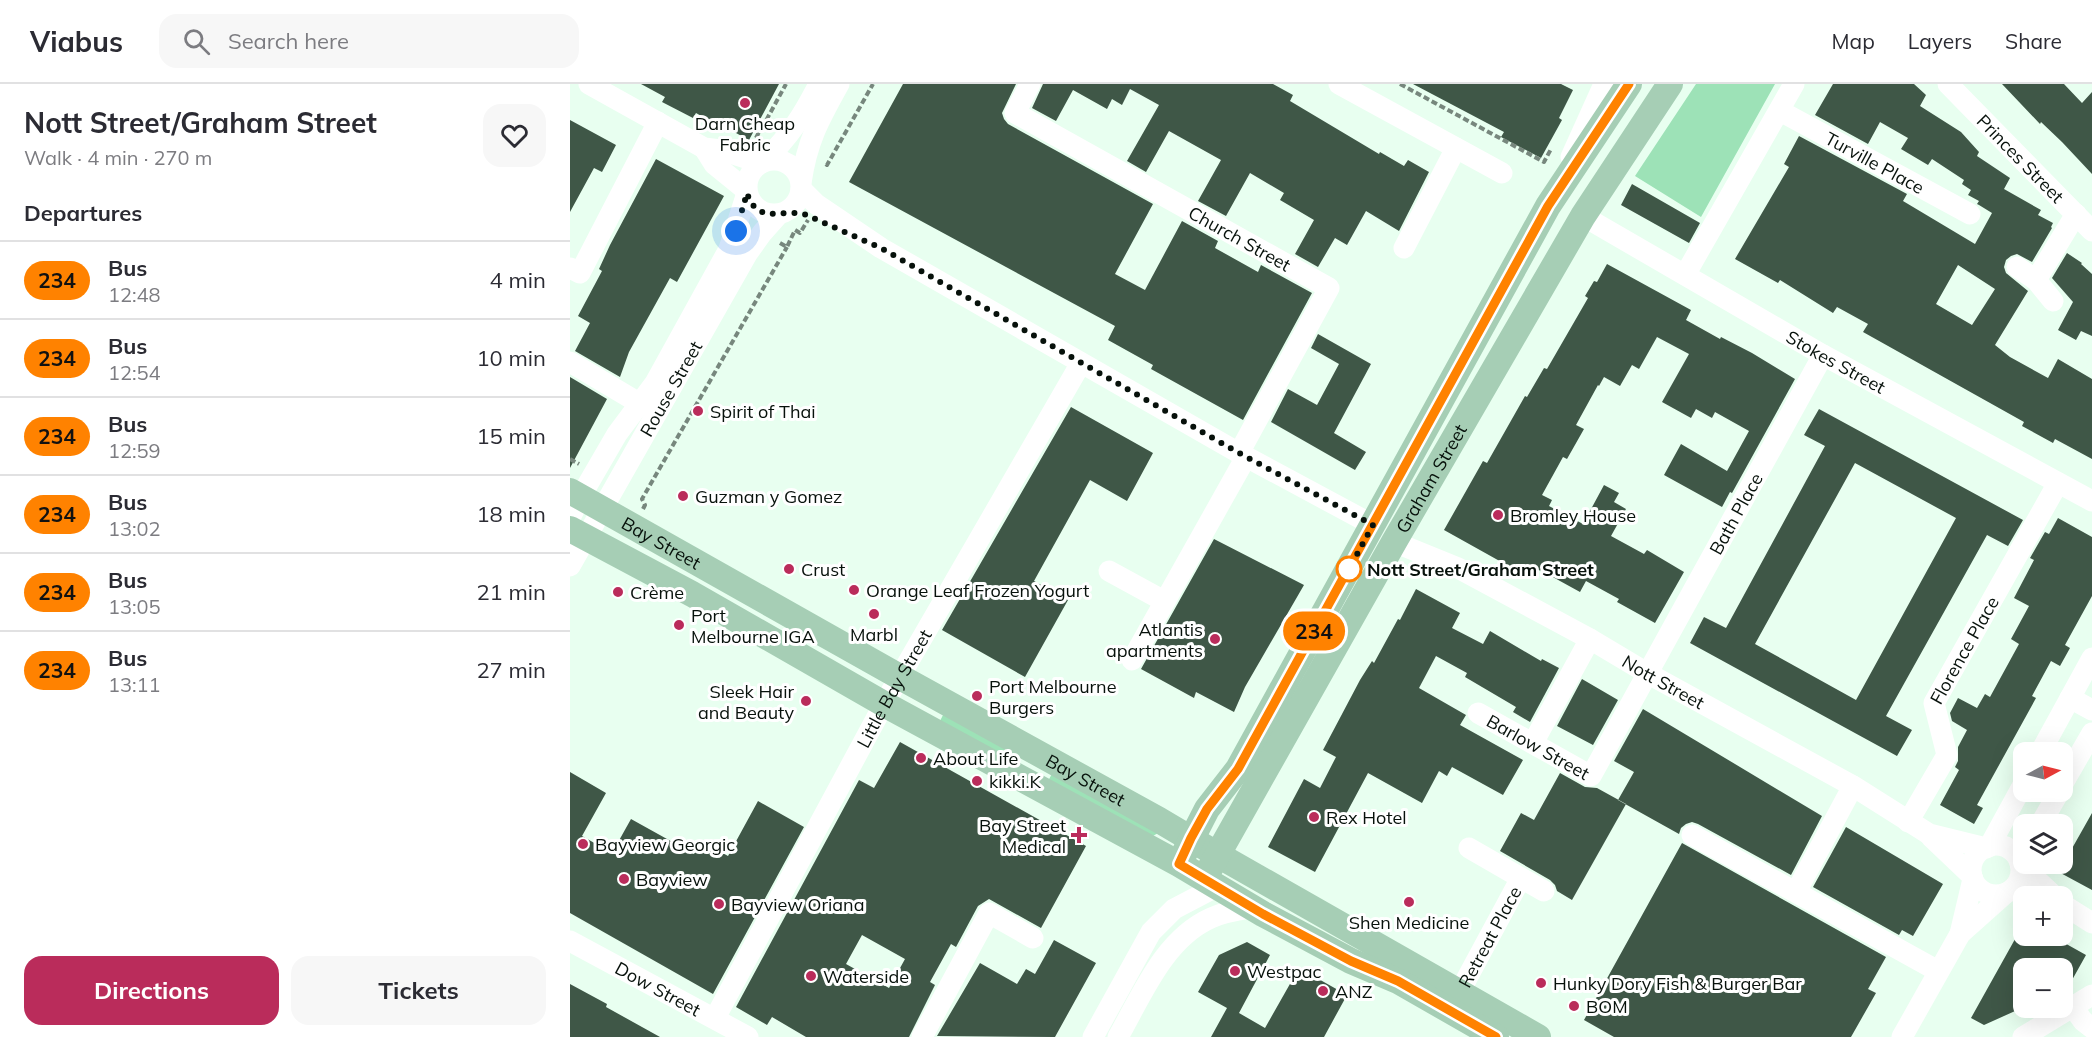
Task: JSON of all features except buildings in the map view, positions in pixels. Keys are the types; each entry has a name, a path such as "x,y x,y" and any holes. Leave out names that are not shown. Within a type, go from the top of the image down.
{"main road":[{"name":"Graham Street","path":"1179,864 1210,805 1238,769 1548,206 1629,84"},
{"name":"Graham Street","path":"1210,883 1218,855 1394,542 1583,216 1670,84"},
{"name":"Bay Street","path":"575,514 603,508 900,677 1191,838 1538,1037"},
{"name":"Bay Street","path":"575,514 692,594 884,704 1179,864 1251,908 1351,961 1398,981 1496,1037"},
{"path":"692,594 706,568"},
{"path":"1210,883 1257,877"}],"street":[{"path":"589,84 704,148 721,150 762,163 775,160 787,163 796,172 801,186 816,204 881,248 1243,455 1373,525"},
{"path":"819,84 798,124 786,139 751,172 748,177 749,200 758,210 771,215 798,213 810,216 881,248"},
{"path":"781,214 797,202 812,134 839,84"},
{"name":"Church Street","path":"1030,84 1015,113 1329,288 1243,455"},
{"path":"1339,84 1502,173"},
{"name":"Graham Street","path":"1548,206 1604,84"},
{"path":"1685,275 1794,84"},
{"name":"Princes Street","path":"1948,84 2092,231"},
{"name":"Turville Place","path":"1780,111 1970,214"},
{"path":"570,268 580,273 658,122"},
{"path":"704,148 714,164 747,192"},
{"path":"1404,248 1456,148"},
{"name":"Rouse Street","path":"570,566 575,514 617,434 655,383 729,249 747,192"},
{"name":"Rouse Street","path":"575,514 603,508 752,246 781,214"},
{"path":"2036,280 2076,214"},
{"name":"Stokes Street","path":"1583,216 1823,355 2092,501"},
{"path":"2017,267 2036,280 2052,301"},
{"name":"Bath Place","path":"1647,673 1823,355"},
{"path":"570,362 639,403"},
{"name":"Little Bay Street","path":"715,1018 884,704 1081,363"},
{"path":"1132,660 1243,455"},
{"name":"Florence Place","path":"1908,822 1947,755 1934,703 2058,483"},
{"name":"Nott Street","path":"1394,542 1458,568 1853,786 1929,834 1973,877"},
{"path":"1109,571 1164,601"},
{"path":"1533,743 1590,639"},
{"path":"2046,742 2092,658"},
{"name":"Barlow Street","path":"1478,713 1591,776 1647,673"},
{"path":"2070,698 2092,710"},
{"path":"2073,766 2092,733"},
{"path":"1796,892 1853,786"},
{"path":"2013,802 1987,847 1974,859 1971,869 1978,887 1986,893 2013,894"},
{"name":"Nott Street","path":"1929,834 1987,847"},
{"path":"1692,835 1938,971"},
{"path":"1987,847 1999,846 2013,853"},
{"name":"Retreat Place","path":"1469,848 1544,891"},
{"path":"1907,1035 1938,971 1960,934 2014,888 2020,874"},
{"path":"2034,874 2045,886"},
{"path":"1960,934 1973,877"},
{"name":"Retreat Place","path":"1459,993 1521,878"},
{"path":"1093,1037 1145,940 1164,917 1210,883"},
{"path":"1118,1037 1156,970 1170,951 1196,927 1221,914 1251,908"},
{"path":"2073,911 2092,923"},
{"path":"922,1037 989,913 1034,938"},
{"name":"Dow Street","path":"570,941 748,1037"},
{"path":"1129,972 1156,970"},
{"path":"2092,995 2073,1007 2083,1021 2092,1028"},
{"path":"2024,1037 2055,1018"}],"path":[{"path":"1400,84 1544,162 1555,143"},
{"path":"642,499 787,246"}],"green space":[{"path":"1696,84 1775,84 1701,217 1635,176"},
{"path":"945,711 1017,751 1012,761 940,721"},
{"path":"1053,772 1158,833 1153,836 1048,781"}],"bus line":[{"name":"234","path":"1496,1037 1398,981 1351,961 1263,914 1179,864 1207,809 1238,769 1548,206 1629,84"}],"place":[{"name":"Darn Cheap Fabric","path":"745,103"},
{"name":"Spirit of Thai","path":"698,411"},
{"name":"Guzman y Gomez","path":"683,496"},
{"name":"Bromley House","path":"1498,515"},
{"name":"Crust","path":"789,569"},
{"name":"Nott Street/Graham Street","path":"1349,569"},
{"name":"Orange Leaf Frozen Yogurt","path":"854,590"},
{"name":"Crème","path":"618,592"},
{"name":"Marbl","path":"874,614"},
{"name":"Port Melbourne IGA","path":"679,625"},
{"name":"Atlantis apartments","path":"1215,639"},
{"name":"Port Melbourne Burgers","path":"977,696"},
{"name":"Sleek Hair and Beauty","path":"806,701"},
{"name":"About Life","path":"921,758"},
{"name":"kikki.K","path":"977,781"},
{"name":"Rex Hotel","path":"1314,817"},
{"name":"Bay Street Medical","path":"1079,835"},
{"name":"Bayview Georgic","path":"583,844"},
{"name":"Bayview","path":"624,879"},
{"name":"Shen Medicine","path":"1409,902"},
{"name":"Bayview Oriana","path":"719,904"},
{"name":"Westpac","path":"1235,971"},
{"name":"Waterside","path":"811,976"},
{"name":"Hunky Dory Fish & Burger Bar","path":"1541,983"},
{"name":"ANZ","path":"1323,991"},
{"name":"BOM","path":"1574,1006"}],"route":[{"path":"736,231 747,193 753,205 764,213 771,215 791,212 804,214 881,248 1239,453 1373,525 1349,569"}]}
